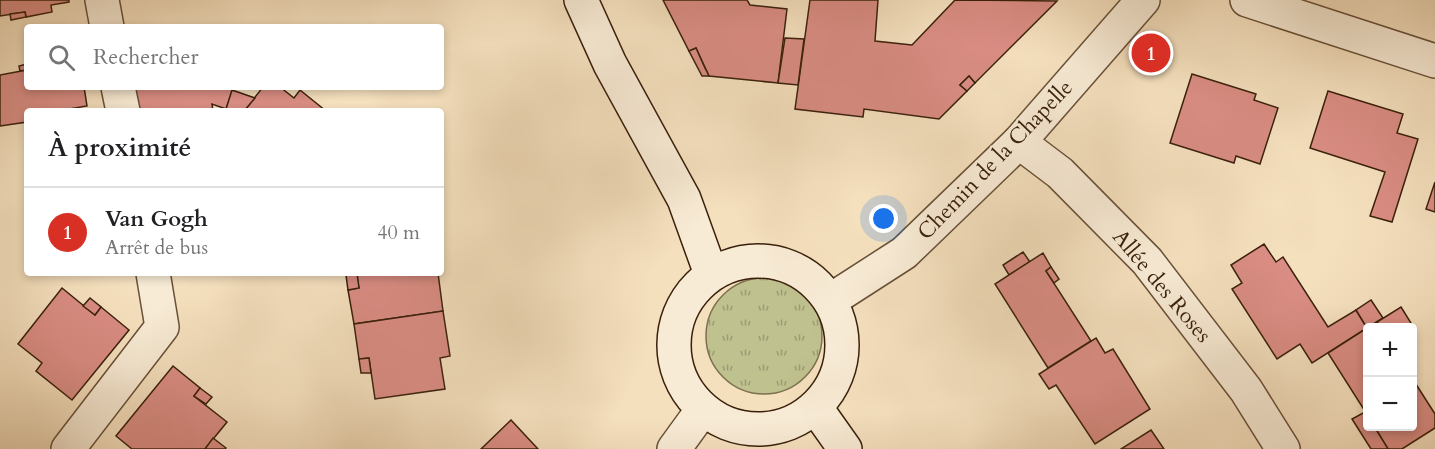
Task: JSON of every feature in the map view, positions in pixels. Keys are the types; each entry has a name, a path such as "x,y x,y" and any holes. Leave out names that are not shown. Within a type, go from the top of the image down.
{"street":[{"path":"102,0 106,24"},
{"path":"581,0 610,64 684,199 711,274"},
{"name":"Chemin de la Chapelle","path":"831,300 904,253 1019,142 1143,0"},
{"path":"1247,0 1435,61"},
{"path":"119,90 122,108"},
{"name":"Allée des Roses","path":"1019,142 1060,173 1147,261 1246,390 1283,449"},
{"path":"763,260 789,265 813,280 831,300 840,321 840,368 831,390 816,408 795,422 772,429 747,429 723,422 703,409 686,389 676,366 674,339 679,315 692,292 711,274 736,263 763,260"},
{"path":"68,449 162,327 154,276"},
{"path":"816,408 845,449"},
{"path":"674,449 703,409"}],"green space":[{"path":"764,278 786,283 805,295 817,314 822,336 817,358 805,377 786,389 764,394 742,389 723,377 711,358 706,336 711,314 723,295 742,283"}],"building":[{"path":"0,0 69,0 69,2 51,5 52,12 26,17 25,12 0,16"},
{"path":"663,0 747,0 750,5 787,9 778,83 709,76 696,48 689,51"},
{"path":"810,0 878,0 875,41 912,45 955,0 1057,1 975,83 969,76 960,85 967,91 939,119 864,109 863,117 795,109"},
{"path":"25,12 26,17 11,20 10,14"},
{"path":"785,38 804,39 798,85 778,83"},
{"path":"696,48 709,76 702,76 689,51"},
{"path":"24,65 24,70 20,71 19,66"},
{"path":"24,71 24,90 84,90 87,106 24,108 24,122 0,126 0,75"},
{"path":"1192,74 1256,94 1254,100 1278,108 1260,164 1236,156 1234,163 1170,143"},
{"path":"969,76 975,83 967,91 960,85"},
{"path":"132,90 233,90 226,108 212,104 213,108 134,108"},
{"path":"232,90 255,98 247,108 226,108"},
{"path":"261,90 284,90 294,98 300,90 322,108 246,108"},
{"path":"1328,91 1403,114 1397,133 1418,139 1392,222 1370,216 1385,172 1310,148"},
{"path":"1435,182 1435,212 1426,209"},
{"path":"1264,244 1276,262 1283,257 1328,327 1356,310 1364,323 1363,331 1312,363 1300,344 1277,359 1232,289 1242,283 1231,265"},
{"path":"1023,252 1030,262 1009,275 1003,265"},
{"path":"1043,253 1051,267 1046,271 1091,341 1048,368 995,284"},
{"path":"1051,267 1059,279 1054,283 1046,271"},
{"path":"346,276 357,276 359,288 348,290"},
{"path":"357,276 438,276 443,311 354,324 348,290 359,288"},
{"path":"62,288 95,315 101,307 129,330 72,400 36,371 42,363 18,344"},
{"path":"90,298 101,307 95,315 83,306"},
{"path":"1371,300 1383,318 1375,323 1364,323 1356,310"},
{"path":"1401,307 1411,323 1378,323"},
{"path":"443,311 450,356 440,358 445,389 375,399 369,358 359,359 354,324"},
{"path":"1363,331 1363,408 1328,353"},
{"path":"1096,338 1105,353 1113,349 1150,409 1095,444 1056,385 1049,389 1039,374"},
{"path":"369,358 371,373 361,373 359,359"},
{"path":"173,366 200,388 194,396 227,422 205,449 132,449 116,436"},
{"path":"1417,386 1435,414 1435,428 1402,449 1388,449 1377,431 1417,431"},
{"path":"200,388 212,397 206,404 194,396"},
{"path":"1363,413 1363,431 1377,431 1388,449 1371,449 1352,419"},
{"path":"511,420 538,449 481,449"},
{"path":"1151,430 1164,449 1121,449"},
{"path":"213,438 226,448 205,449"}],"place":[{"name":"Van Gogh","path":"1151,53"}]}
